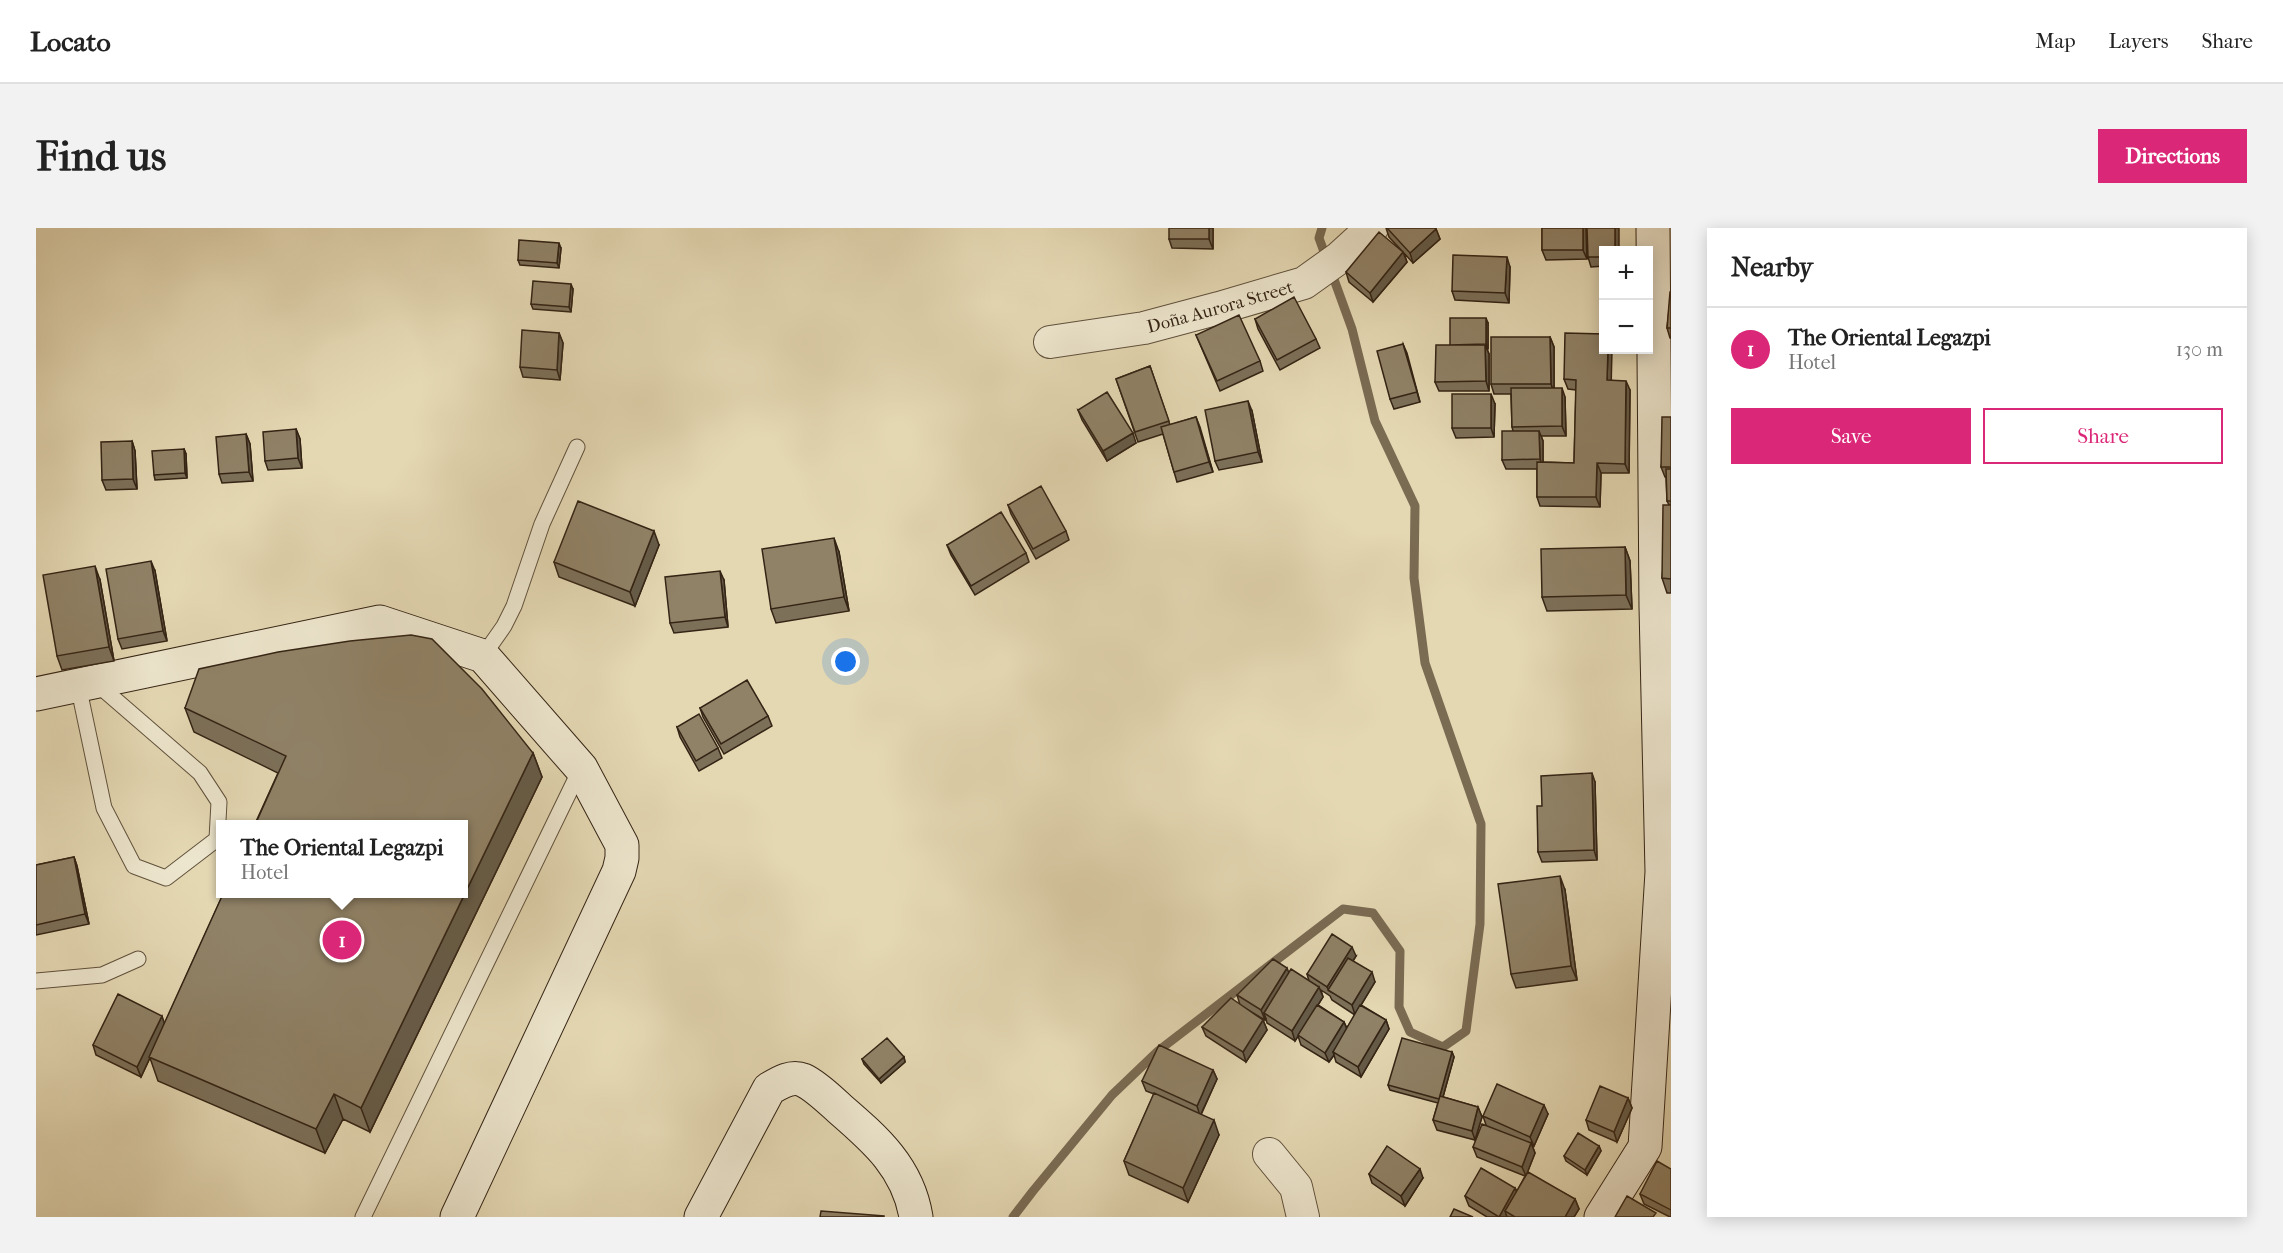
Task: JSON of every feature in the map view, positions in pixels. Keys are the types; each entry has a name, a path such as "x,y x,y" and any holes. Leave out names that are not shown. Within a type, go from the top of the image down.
{"street":[{"name":"Doña Aurora Street","path":"1050,342 1144,328 1304,283 1339,258 1372,228"},
{"path":"1601,1217 1645,1147 1662,872 1663,607 1653,228"},
{"path":"36,694 380,622 483,656 581,768 622,845 622,858 614,881 457,1217"},
{"path":"700,1217 769,1089 783,1080 802,1080 879,1142 913,1196 916,1217"},
{"path":"1269,1154 1296,1187 1303,1217"}],"lane":[{"path":"483,656 504,626 514,606 542,524 577,447"},
{"path":"86,684 104,808 134,866 166,878 216,839"},
{"path":"86,684 200,773 219,802 218,820"},
{"path":"363,1217 581,768"},
{"path":"36,981 102,975 138,959"}],"building":[{"path":"1169,228 1209,228 1209,239 1169,239"},
{"path":"1387,228 1435,228 1436,229 1410,253"},
{"path":"1542,228 1583,228 1583,250 1542,250"},
{"path":"1587,228 1615,228 1615,246 1599,246 1599,257 1588,257"},
{"path":"1379,232 1403,252 1370,293 1346,272"},
{"path":"519,240 559,243 557,263 518,260"},
{"path":"1453,255 1507,257 1505,293 1452,291"},
{"path":"533,281 571,284 569,307 531,304"},
{"path":"1670,292 1671,328 1667,328"},
{"path":"1294,297 1316,339 1277,360 1255,319"},
{"path":"1239,315 1260,361 1217,381 1196,335"},
{"path":"1450,318 1486,318 1486,344 1450,345"},
{"path":"522,330 559,333 557,370 520,367"},
{"path":"1565,333 1599,334 1599,354 1608,354 1607,380 1626,381 1625,464 1597,463 1596,497 1537,497 1537,462 1574,463 1576,380 1564,379"},
{"path":"1491,337 1550,337 1551,384 1491,384"},
{"path":"1403,344 1417,392 1390,399 1377,351"},
{"path":"1436,345 1485,345 1486,381 1435,382"},
{"path":"1150,366 1169,421 1135,432 1116,379"},
{"path":"1511,388 1562,388 1562,426 1512,427"},
{"path":"1107,392 1133,433 1103,451 1078,410"},
{"path":"1452,394 1491,394 1491,428 1452,428"},
{"path":"1248,401 1258,452 1215,461 1205,410"},
{"path":"1196,417 1209,462 1174,472 1161,427"},
{"path":"1662,417 1671,417 1671,467 1661,467"},
{"path":"296,429 298,458 265,461 263,432"},
{"path":"1502,431 1539,431 1540,459 1502,460"},
{"path":"246,434 249,472 219,474 216,437"},
{"path":"132,441 133,479 102,480 101,442"},
{"path":"184,449 185,473 154,475 152,451"},
{"path":"1666,469 1671,469 1671,501 1667,501"},
{"path":"1041,486 1066,531 1033,549 1008,505"},
{"path":"578,501 654,531 630,592 554,562"},
{"path":"1663,505 1671,505 1671,579 1662,578"},
{"path":"1001,512 1026,553 971,586 947,545"},
{"path":"834,538 844,597 771,609 762,549"},
{"path":"1625,547 1626,595 1542,597 1541,549"},
{"path":"151,561 163,631 118,639 106,569"},
{"path":"95,566 109,647 57,656 43,575"},
{"path":"720,571 725,617 670,623 665,577"},
{"path":"411,635 432,639 482,689 533,753 468,887 468,820 257,820 286,756 185,708 199,669 278,652"},
{"path":"747,680 768,716 721,744 700,708"},
{"path":"699,714 718,748 696,761 677,727"},
{"path":"1592,773 1594,850 1538,852 1537,806 1542,806 1541,776"},
{"path":"74,857 85,914 36,925 36,865"},
{"path":"1560,876 1571,966 1511,974 1498,884"},
{"path":"221,898 463,898 361,1108 334,1094 316,1129 149,1057"},
{"path":"1332,934 1352,947 1327,987 1307,974"},
{"path":"1348,958 1372,972 1352,1005 1328,990"},
{"path":"1273,959 1287,968 1261,1010 1237,995"},
{"path":"1291,969 1319,987 1292,1031 1264,1013"},
{"path":"118,994 162,1016 137,1067 93,1045"},
{"path":"1231,998 1263,1020 1243,1052 1202,1027"},
{"path":"1317,1005 1344,1022 1325,1053 1298,1035"},
{"path":"1360,1005 1386,1020 1358,1067 1333,1052"},
{"path":"887,1038 904,1057 879,1079 862,1059"},
{"path":"1402,1038 1452,1052 1439,1099 1388,1085"},
{"path":"1159,1045 1213,1070 1197,1106 1142,1081"},
{"path":"1497,1084 1544,1105 1530,1137 1483,1116"},
{"path":"1600,1086 1628,1098 1614,1132 1586,1120"},
{"path":"1154,1093 1214,1120 1183,1188 1124,1161"},
{"path":"1440,1096 1478,1107 1472,1131 1433,1120"},
{"path":"1482,1124 1531,1143 1522,1167 1473,1147"},
{"path":"1578,1133 1599,1146 1585,1170 1564,1156"},
{"path":"1387,1146 1420,1169 1401,1196 1369,1174"},
{"path":"1657,1161 1671,1169 1671,1210 1640,1194"},
{"path":"1481,1168 1515,1188 1499,1217 1465,1196"},
{"path":"1528,1172 1575,1199 1565,1217 1515,1217 1505,1211"},
{"path":"1627,1196 1656,1213 1653,1217 1615,1217"},
{"path":"1454,1209 1473,1217 1450,1217"},
{"path":"821,1211 884,1216 884,1217 820,1217"}],"waterway":[{"path":"1013,1217 1112,1095 1158,1051 1343,909 1373,913 1400,951 1399,1007 1410,1032 1443,1047 1466,1031 1480,924 1481,824 1425,663 1414,578 1415,506 1375,421 1352,329 1319,238 1322,228"}],"place":[{"name":"The Oriental Legazpi","path":"342,940"}]}
